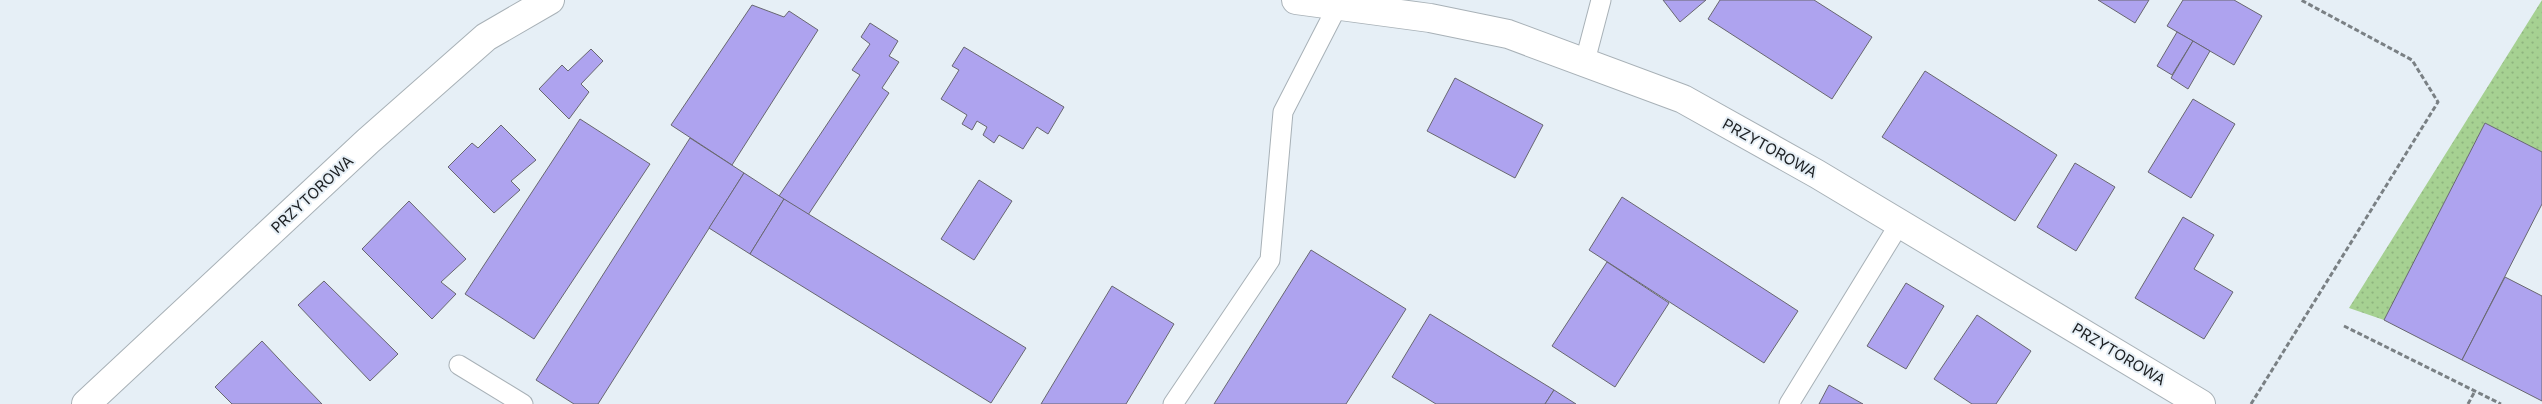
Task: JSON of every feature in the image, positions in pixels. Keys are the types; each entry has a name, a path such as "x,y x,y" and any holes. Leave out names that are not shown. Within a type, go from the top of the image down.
{"street":[{"name":"PRZYTOROWA","path":"86,404 368,141 478,44 550,0"},
{"name":"PRZYTOROWA","path":"1296,0 1430,18 1508,34 1585,61 1682,99 1818,174 2201,404"}],"lane":[{"path":"1585,61 1601,0"},
{"path":"1173,404 1270,260 1283,112 1338,5"},
{"path":"1789,404 1900,223"},
{"path":"459,365 524,404"}],"path":[{"path":"2251,404 2438,102 2412,60 2300,0"},
{"path":"2344,326 2501,404"},
{"path":"2468,404 2475,391"}],"green space":[{"path":"2542,0 2542,152 2485,123 2384,320 2349,308"}],"building":[{"path":"1663,0 1706,0 1680,22"},
{"path":"1720,0 1814,0 1872,37 1832,99 1708,19"},
{"path":"2098,0 2149,0 2135,23"},
{"path":"2183,0 2234,0 2262,16 2234,65 2167,26"},
{"path":"752,5 784,17 789,11 818,30 732,165 671,125"},
{"path":"870,23 898,41 889,56 899,62 882,88 889,93 808,215 779,196 860,75 852,70 870,44 861,37"},
{"path":"2177,32 2193,41 2172,75 2157,66"},
{"path":"2193,41 2210,51 2188,89 2171,78"},
{"path":"964,47 1064,107 1048,134 1037,127 1023,149 999,135 994,143 983,135 987,127 977,121 972,130 962,124 967,115 941,99 959,70 952,66"},
{"path":"591,49 603,61 581,84 589,92 569,119 539,89 562,65 568,71"},
{"path":"1925,71 2057,155 2015,221 1882,137"},
{"path":"1455,78 1543,125 1515,178 1427,131"},
{"path":"2193,99 2235,124 2191,198 2148,172"},
{"path":"580,119 650,164 534,339 465,294"},
{"path":"2485,123 2542,152 2542,204 2462,360 2384,320"},
{"path":"501,125 536,160 511,181 520,190 494,213 448,167 472,143 478,148"},
{"path":"690,138 744,173 598,404 574,404 536,380"},
{"path":"2075,163 2115,187 2076,251 2037,227"},
{"path":"744,173 784,199 750,254 709,228"},
{"path":"979,180 1012,201 974,260 941,239"},
{"path":"1622,197 1798,311 1764,363 1589,250"},
{"path":"784,199 1026,348 991,403 750,254"},
{"path":"409,201 466,259 441,282 456,294 432,319 362,249"},
{"path":"2183,217 2214,235 2194,269 2233,292 2204,339 2135,298"},
{"path":"1311,250 1406,309 1346,404 1214,404"},
{"path":"1607,262 1669,303 1615,387 1552,346"},
{"path":"2505,277 2542,296 2542,401 2462,360"},
{"path":"324,281 398,354 370,381 298,305"},
{"path":"1906,283 1944,306 1906,369 1867,346"},
{"path":"1112,286 1174,324 1126,404 1041,404"},
{"path":"1430,314 1554,390 1545,404 1436,404 1392,377"},
{"path":"1977,315 2031,351 1996,404 1972,404 1934,379"},
{"path":"262,341 322,404 232,404 215,387"},
{"path":"1829,385 1863,404 1819,404"},
{"path":"1554,390 1576,404 1545,404"}]}
